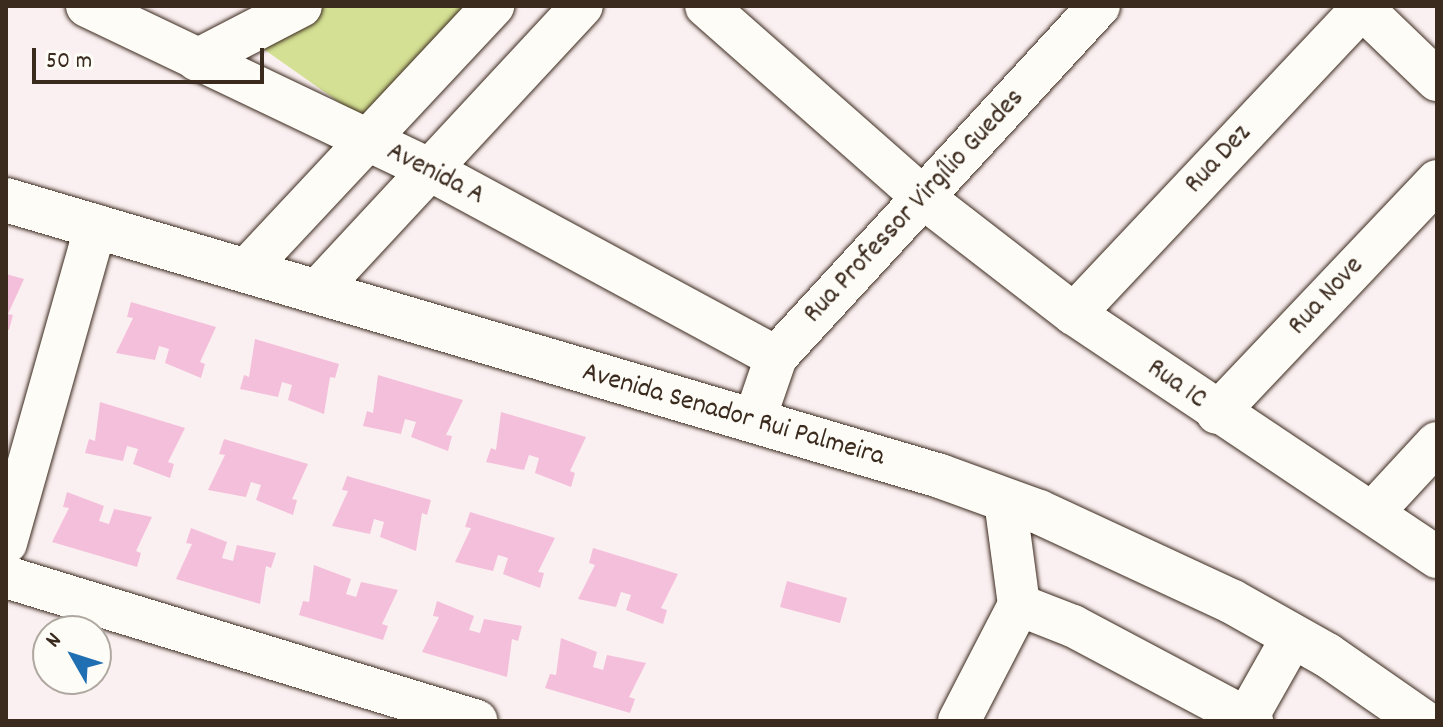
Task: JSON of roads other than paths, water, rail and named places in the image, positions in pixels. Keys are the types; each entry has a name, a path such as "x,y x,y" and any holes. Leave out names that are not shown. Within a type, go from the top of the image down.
{"main road":[{"name":"Avenida Senador Rui Palmeira","path":"6,200 754,421 1005,500 1231,601 1293,636 1422,721"}],"street":[{"name":"Avenida A","path":"87,6 428,169 776,357"},
{"path":"197,60 301,6"},
{"path":"246,270 493,6"},
{"path":"317,291 582,6"},
{"name":"Rua 1C","path":"706,6 925,199 1074,314 1217,413 1373,512 1437,557"},
{"path":"1362,7 1437,80"},
{"name":"Rua Dez","path":"1074,314 1362,7"},
{"name":"Rua Professor Virgílio Guedes","path":"754,421 776,357 925,199 1082,12"},
{"name":"Rua Nove","path":"1217,413 1437,181"},
{"path":"6,543 96,226"},
{"path":"1373,512 1437,443"},
{"path":"959,721 1019,605 1005,500"},
{"path":"6,577 476,721"},
{"path":"1019,605 1073,626 1248,720 1293,636"}]}
